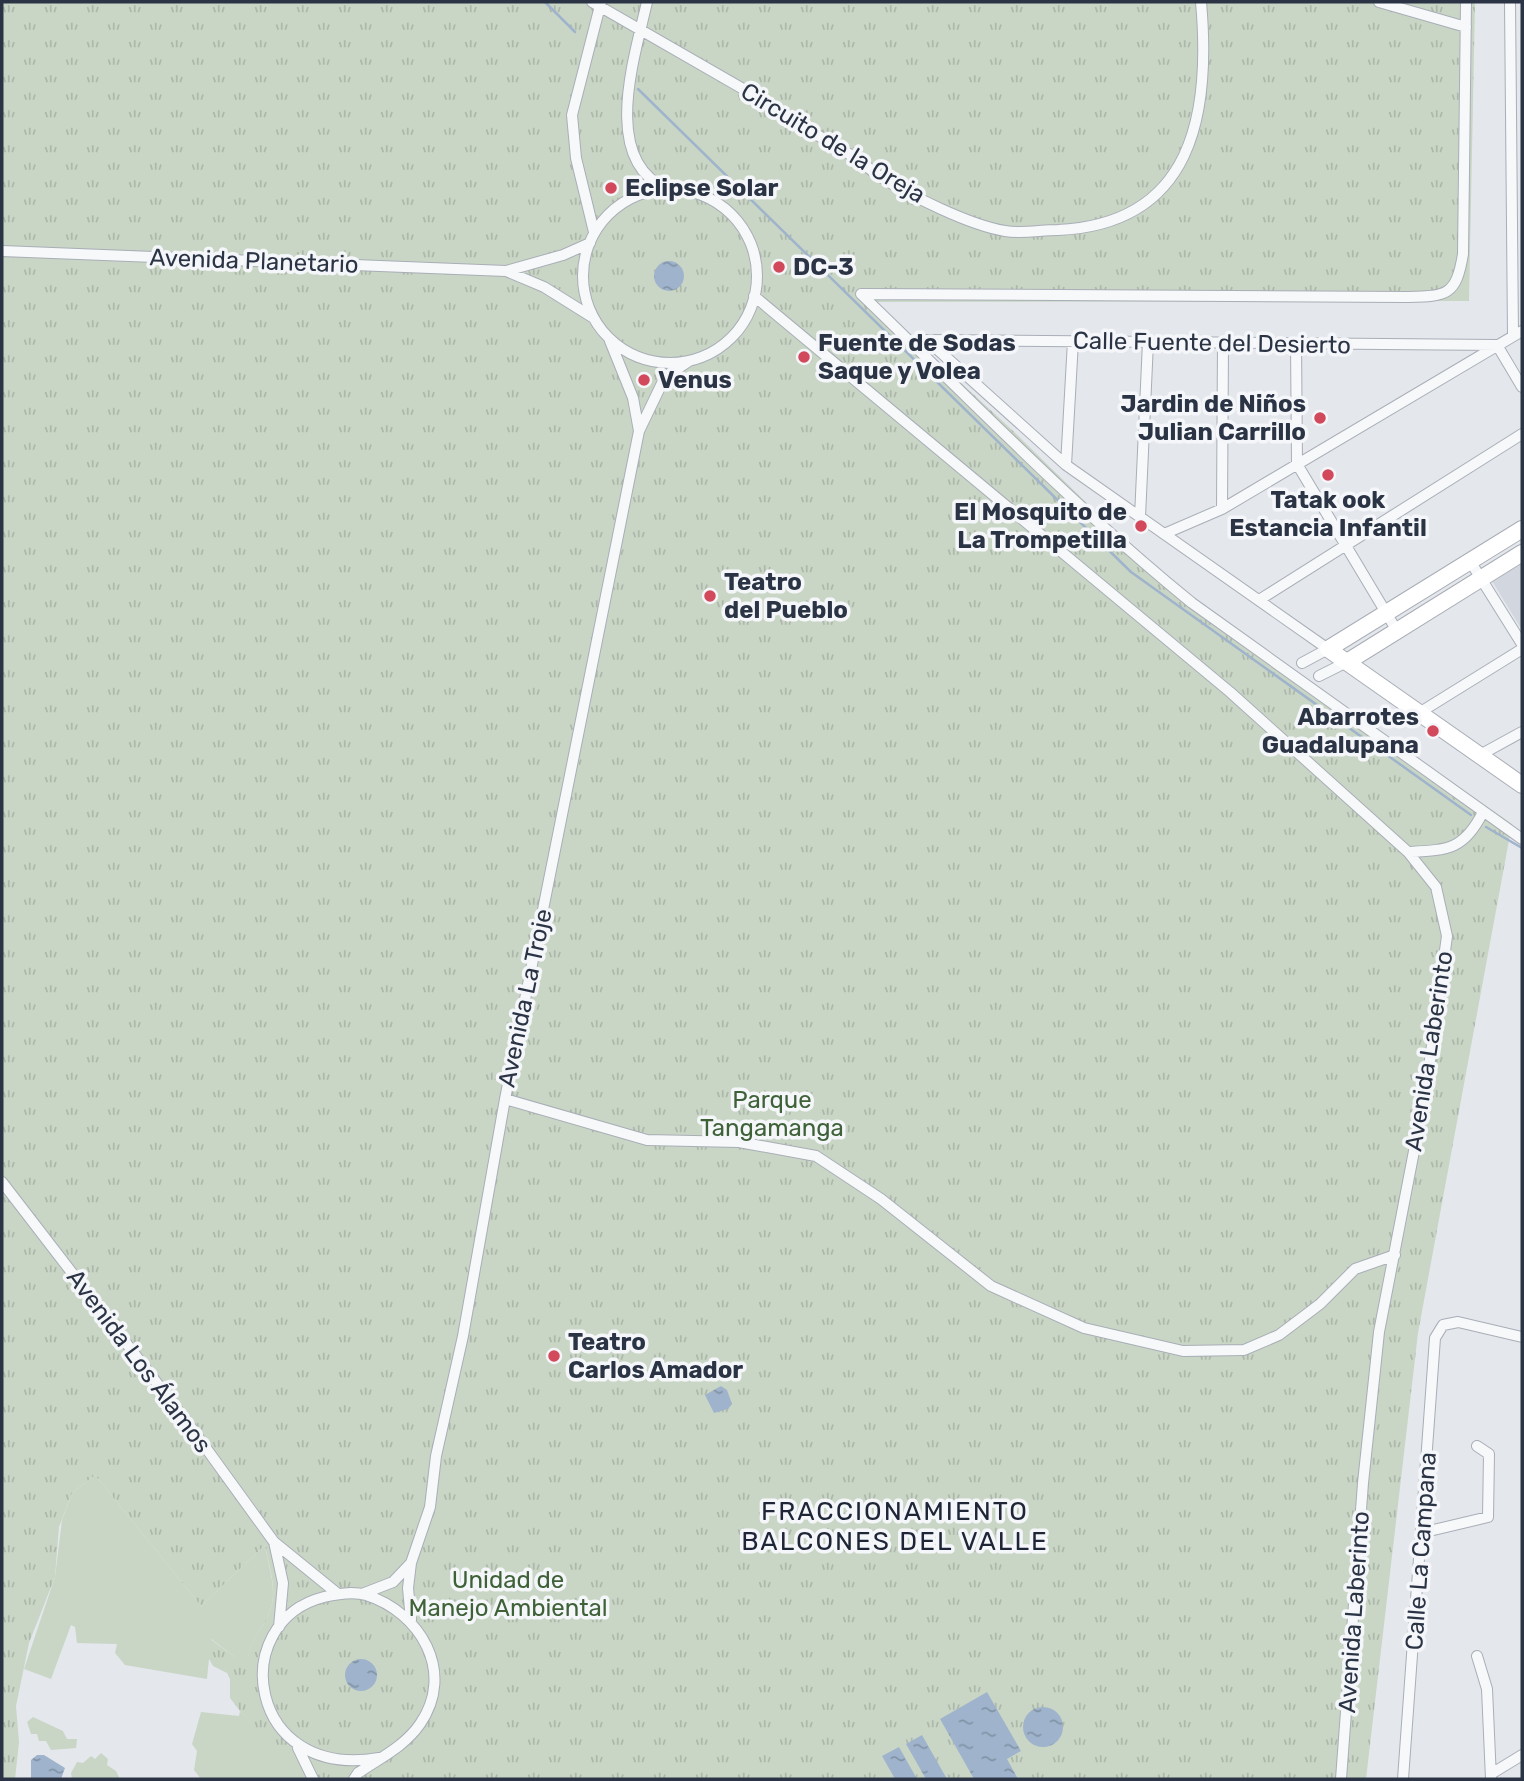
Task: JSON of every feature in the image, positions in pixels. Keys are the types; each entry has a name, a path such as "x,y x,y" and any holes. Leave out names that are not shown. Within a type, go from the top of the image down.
{"street":[{"path":"648,2 624,116 636,160 649,181 667,189 696,193 722,205 741,226 754,251 757,279 752,307 737,332 716,350 690,361 661,363 642,358 610,340 592,317 583,289 583,260 594,232 613,210 632,198 667,189"},
{"name":"Circuito de la Oreja","path":"598,4 778,109 804,130 851,155 880,176 974,223 1007,232 1102,225 1130,212 1156,194 1175,173 1188,148 1199,115 1205,52 1201,2"},
{"path":"1379,2 1466,27"},
{"path":"1466,2 1463,254 1459,280 1452,290 1437,296 1405,297 862,294 1098,524 1143,564 1192,603 1522,839"},
{"path":"1164,534 1222,509 1518,333 1518,216 1510,65 1510,2"},
{"path":"594,232 576,158 572,115 598,4"},
{"path":"1510,65 1522,65"},
{"path":"632,198 632,211"},
{"name":"Avenida Planetario","path":"2,251 506,271 563,255 590,243"},
{"name":"Avenida Planetario","path":"506,271 544,287 592,317"},
{"name":"Avenida Laberinto","path":"754,296 1230,692 1408,852 1436,887 1447,936 1426,1089 1379,1332 1366,1455 1341,1779"},
{"name":"Avenida La Troje","path":"610,340 633,398 639,431"},
{"name":"Calle Fuente del Desierto","path":"1066,465 927,340 1497,345"},
{"path":"1073,341 1066,465 1522,785"},
{"path":"1140,517 1148,342"},
{"path":"1222,509 1223,343"},
{"path":"1296,343 1297,464 1397,631"},
{"path":"1497,345 1522,387"},
{"name":"Avenida La Troje","path":"411,1620 408,1588 411,1563 430,1507 436,1455 463,1336 505,1099 639,431 665,377 690,361"},
{"path":"1259,600 1522,434"},
{"path":"1302,663 1522,529"},
{"path":"1319,676 1347,662 1522,553"},
{"path":"1419,713 1522,647 1470,561"},
{"path":"1480,755 1522,732"},
{"path":"1408,852 1457,846 1467,840 1483,813"},
{"path":"505,1099 647,1140 739,1142 816,1156 881,1199 991,1286 1084,1328 1183,1351 1244,1350 1279,1335 1320,1304 1355,1269 1395,1255"},
{"name":"Avenida Los Álamos","path":"2,1182 190,1426 274,1542 338,1594"},
{"name":"Calle La Campana","path":"1403,1779 1435,1338 1443,1325 1458,1322 1522,1336"},
{"path":"1421,1533 1488,1517 1491,1466 1489,1454 1478,1446"},
{"name":"Avenida Los Álamos","path":"274,1542 283,1583 279,1627"},
{"name":"Avenida La Troje","path":"362,1594 393,1583 411,1563"},
{"path":"313,1779 298,1748 277,1727 265,1700 262,1671 268,1648 279,1627 296,1611 316,1599 338,1594 362,1594 388,1603 411,1620 426,1643 434,1670 432,1697 421,1723 403,1744 379,1758 354,1779"},
{"path":"1477,1656 1487,1689 1491,1776"},
{"path":"298,1748 323,1760 351,1764 379,1758"},
{"path":"1491,1776 1522,1755"}],"shaded area":[{"path":"1522,562 1522,630 1492,581"}],"green space":[{"name":"Parque Tangamanga","path":"2,2 1475,2 1469,301 873,302 1010,428 1151,566 1251,642 1512,824 1418,1333 1366,1779 305,1779 240,1711 230,1698 230,1679 227,1673 213,1666 208,1657 210,1639 235,1657 248,1656 272,1603 272,1578 265,1545 201,1606 95,1475 72,1493 59,1527 55,1577 29,1643 16,1706 19,1742 15,1779 2,1779"},
{"path":"95,1475 201,1606 265,1545 273,1586 272,1603 248,1657 235,1657 211,1639 207,1679 125,1665 115,1653 117,1644 77,1643 75,1627 71,1625 51,1679 24,1669 55,1577 62,1520 72,1493"},
{"path":"240,1711 305,1779 201,1779 194,1770 197,1751 192,1744 201,1712 239,1716"},
{"path":"33,1717 63,1731 67,1739 77,1739 76,1748 51,1750 46,1741 39,1741 37,1734 31,1734 27,1722"},
{"path":"101,1753 108,1759 107,1765 116,1771 120,1779 72,1779 71,1773 77,1762 83,1763 91,1756 95,1759"}],"water":[{"path":"669,261 675,262 683,270 683,282 675,290 669,291 663,290 655,282 654,276 655,270 663,262"},
{"path":"721,1386 727,1390 732,1404 728,1409 714,1413 705,1395"},
{"path":"361,1659 372,1664 377,1675 372,1686 361,1691 350,1686 345,1675 350,1664"},
{"path":"987,1692 1021,1751 1007,1759 1018,1779 974,1779 940,1719"},
{"path":"1043,1707 1051,1708 1057,1713 1062,1719 1062,1735 1057,1741 1051,1746 1043,1747 1035,1746 1029,1741 1024,1735 1023,1727 1024,1719 1029,1713 1035,1708"},
{"path":"922,1735 947,1779 926,1779 906,1744"},
{"path":"899,1747 917,1779 895,1779 882,1756"},
{"path":"37,1755 44,1755 65,1768 61,1779 31,1779 31,1760"}],"waterway":[{"path":"545,2 575,32"},
{"path":"638,89 1131,572 1471,815"},
{"path":"1486,827 1522,848"}],"place":[{"name":"Eclipse Solar","path":"611,188"},
{"name":"DC-3","path":"779,267"},
{"name":"Fuente de Sodas Saque y Volea","path":"804,357"},
{"name":"Venus","path":"644,380"},
{"name":"Jardin de Niños Julian Carrillo","path":"1320,418"},
{"name":"Tatak ook Estancia Infantil","path":"1328,475"},
{"name":"El Mosquito de La Trompetilla","path":"1141,526"},
{"name":"Teatro del Pueblo","path":"710,596"},
{"name":"Abarrotes Guadalupana","path":"1433,731"},
{"name":"Teatro Carlos Amador","path":"554,1356"}],"district":[{"name":"FRACCIONAMIENTO BALCONES DEL VALLE","path":"895,1526"}],"park label":[{"name":"Unidad de Manejo Ambiental","path":"508,1594"}]}
